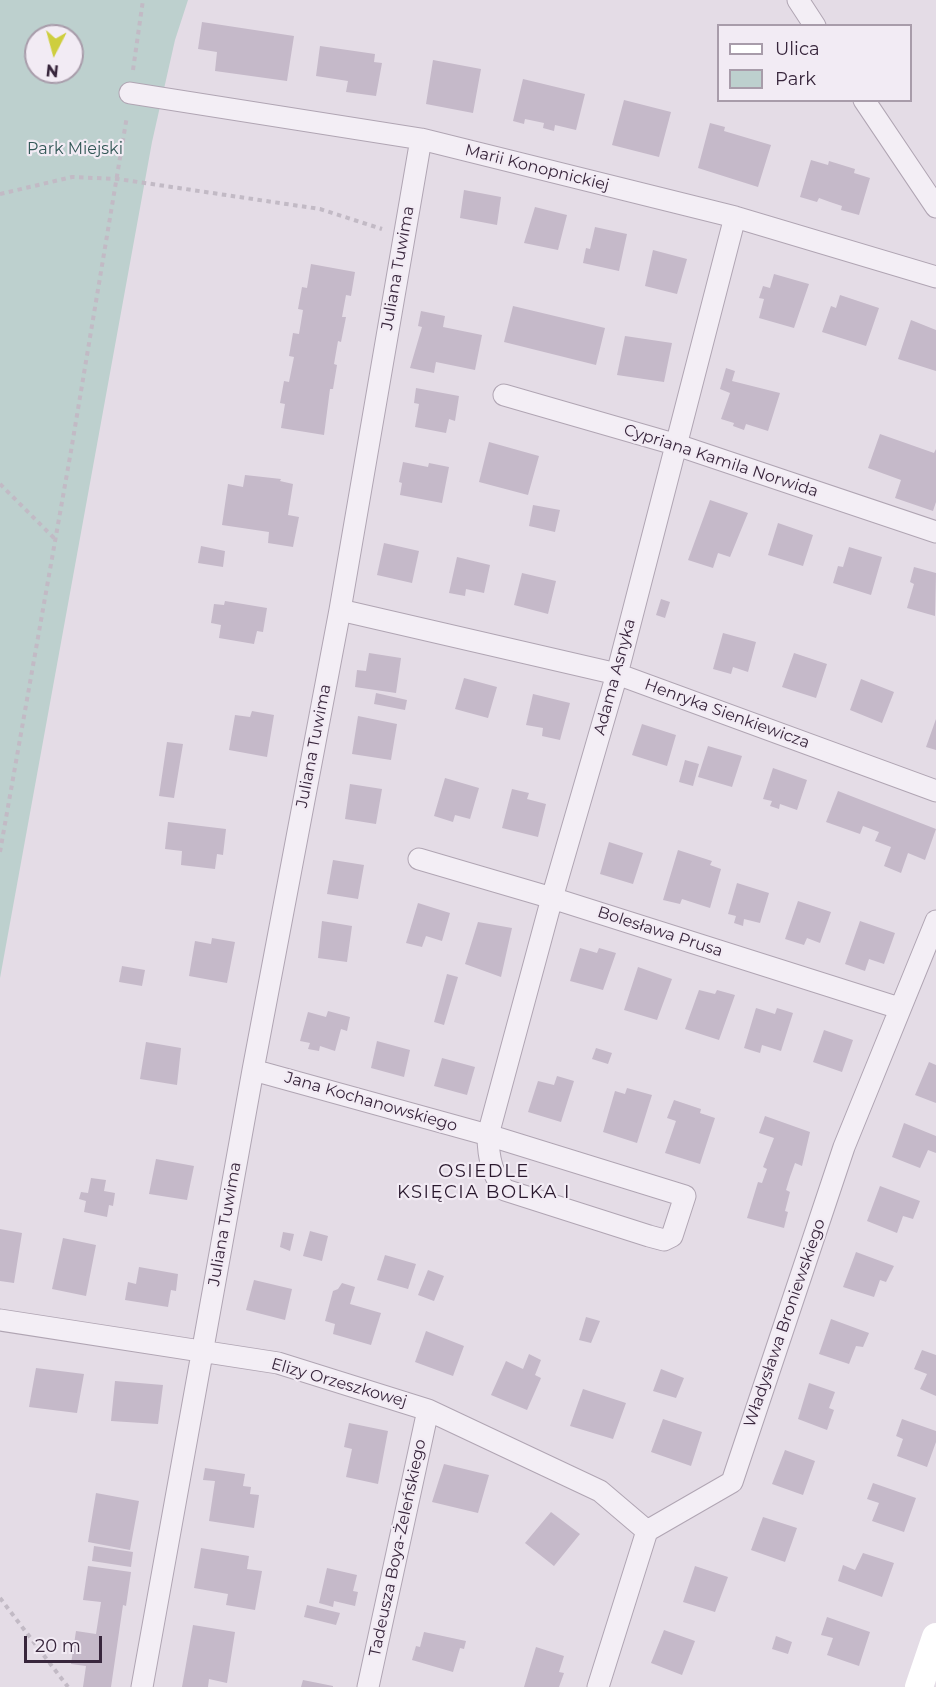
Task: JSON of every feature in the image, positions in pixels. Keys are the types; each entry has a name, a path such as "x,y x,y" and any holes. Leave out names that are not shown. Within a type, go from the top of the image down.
{"main road":[{"path":"920,1687 936,1637"}],"street":[{"path":"798,0 814,24"},
{"name":"Marii Konopnickiej","path":"130,93 421,140 735,218 936,278"},
{"path":"865,102 936,207"},
{"name":"Juliana Tuwima","path":"142,1687 253,1070 340,610 421,140"},
{"name":"Adama Asnyka","path":"488,1135 552,898 617,674 674,444 735,218"},
{"name":"Cypriana Kamila Norwida","path":"504,395 674,444 936,532"},
{"name":"Henryka Sienkiewicza","path":"340,610 617,674 936,791"},
{"name":"Bolesława Prusa","path":"419,860 552,898 899,1008"},
{"name":"Władysława Broniewskiego","path":"647,1531 732,1482 844,1147 936,921"},
{"name":"Jana Kochanowskiego","path":"253,1070 488,1135 685,1196 672,1236 664,1240 649,1236 506,1190 498,1182 492,1168 488,1135"},
{"name":"Elizy Orzeszkowej","path":"0,1320 278,1363 428,1410 600,1491 647,1531"},
{"name":"Tadeusza Boya-Żeleńskiego","path":"368,1687 428,1410"},
{"path":"598,1687 647,1531"}],"path":[{"path":"0,852 118,178 143,0"},
{"path":"0,194 72,177 118,178 320,209 403,236"},
{"path":"0,484 54,538"},
{"path":"0,1598 68,1687"}],"green space":[{"name":"Park Miejski","path":"0,0 188,0 175,40 152,142 0,978"}],"building":[{"path":"202,22 294,36 287,81 215,71 217,52 198,49"},
{"path":"320,46 375,54 374,62 382,63 376,96 346,92 348,81 316,76"},
{"path":"433,60 481,69 473,113 426,104"},
{"path":"523,79 585,94 576,130 555,125 554,131 543,128 544,123 525,119 524,124 513,121"},
{"path":"624,100 671,112 659,157 612,145"},
{"path":"710,123 725,127 724,131 771,145 758,187 698,168"},
{"path":"811,160 828,165 829,161 855,169 854,173 870,178 859,215 841,210 842,206 819,198 817,202 800,197"},
{"path":"464,190 501,197 497,225 460,218"},
{"path":"535,207 567,215 558,250 524,243"},
{"path":"595,227 627,234 619,271 583,263 586,248 590,249"},
{"path":"653,250 687,259 677,294 645,286"},
{"path":"311,264 355,272 351,296 346,295 342,317 346,317 341,342 338,341 334,364 337,365 333,389 330,389 324,435 281,428 285,404 280,403 284,381 289,382 294,357 289,356 293,333 299,334 303,310 298,309 302,287 307,288"},
{"path":"774,274 809,284 794,328 759,318 764,299 759,298 763,286 770,288"},
{"path":"840,295 879,308 866,346 822,332 831,306 836,308"},
{"path":"513,306 605,328 596,365 504,342"},
{"path":"421,311 445,316 443,327 482,335 475,370 436,362 434,373 410,368 422,327 418,326"},
{"path":"911,320 936,330 936,371 898,359"},
{"path":"625,336 672,343 664,382 617,375"},
{"path":"726,368 735,371 732,381 780,393 768,431 746,424 744,430 733,426 734,423 721,419 730,393 720,389"},
{"path":"416,388 459,396 455,421 449,419 446,433 415,427 419,404 414,403"},
{"path":"880,434 934,453 936,449 936,502 933,511 895,498 901,480 868,468"},
{"path":"489,442 539,456 528,495 479,482"},
{"path":"403,462 428,467 429,463 449,467 442,503 400,495 402,483 399,482"},
{"path":"245,475 281,479 280,481 293,484 288,515 299,517 293,547 268,543 269,532 222,525 228,484 243,487"},
{"path":"710,500 748,513 730,557 718,553 713,568 688,560"},
{"path":"533,505 560,510 555,532 529,526"},
{"path":"778,523 813,535 803,566 768,555"},
{"path":"384,543 419,551 412,583 377,575"},
{"path":"201,546 225,551 223,567 198,563"},
{"path":"849,547 882,557 871,595 833,583 838,566 843,567"},
{"path":"457,557 490,565 484,593 466,589 465,596 449,593"},
{"path":"914,567 936,573 935,616 907,608 914,584 910,582"},
{"path":"522,573 556,581 548,614 514,605"},
{"path":"661,599 670,602 665,618 656,615"},
{"path":"225,601 267,608 263,632 257,631 254,644 219,638 221,625 211,623 214,604 224,605"},
{"path":"723,633 756,642 748,672 733,667 731,674 713,669"},
{"path":"369,653 401,658 396,693 355,687 357,670 366,671"},
{"path":"794,653 827,664 816,698 782,687"},
{"path":"464,678 497,687 488,718 455,709"},
{"path":"861,679 894,692 882,723 850,710"},
{"path":"376,693 407,700 405,710 374,704"},
{"path":"533,694 570,703 560,740 542,736 543,728 526,725"},
{"path":"252,711 274,715 267,757 229,750 235,715 250,717"},
{"path":"358,716 397,724 391,760 352,754"},
{"path":"936,719 936,750 926,747"},
{"path":"642,724 676,735 667,766 632,755"},
{"path":"167,742 183,744 174,798 159,796"},
{"path":"708,746 742,756 732,787 698,777"},
{"path":"685,760 699,764 693,786 679,782"},
{"path":"773,768 807,780 797,810 780,804 779,809 770,806 772,801 763,799"},
{"path":"445,778 479,788 470,819 455,815 453,822 434,816"},
{"path":"350,784 382,789 376,824 345,819"},
{"path":"512,789 529,793 527,799 546,804 538,837 502,828"},
{"path":"838,791 936,829 925,860 908,853 901,873 884,866 891,847 875,841 879,832 863,826 860,834 826,822"},
{"path":"168,822 226,829 223,855 217,854 215,869 181,865 182,851 165,849"},
{"path":"609,842 643,853 633,884 600,874"},
{"path":"678,850 712,861 710,865 721,869 710,908 682,899 680,904 663,900"},
{"path":"333,860 364,865 358,899 327,894"},
{"path":"737,883 769,893 760,923 744,919 743,926 734,923 736,916 728,914"},
{"path":"798,901 831,912 820,943 807,938 804,945 785,939"},
{"path":"418,903 450,913 442,941 426,936 422,947 406,943"},
{"path":"322,921 352,926 347,962 318,958"},
{"path":"860,921 895,933 884,964 869,959 865,971 845,964"},
{"path":"478,922 512,928 501,977 465,964"},
{"path":"212,938 235,942 227,983 189,976 195,941 211,944"},
{"path":"580,948 597,953 599,948 616,953 603,990 570,981"},
{"path":"122,966 145,970 142,986 119,982"},
{"path":"638,967 672,979 657,1020 624,1010"},
{"path":"447,974 458,977 444,1025 434,1022"},
{"path":"699,990 715,994 717,990 735,995 719,1040 685,1029"},
{"path":"756,1008 775,1014 777,1008 793,1013 781,1051 762,1045 760,1053 744,1048"},
{"path":"328,1011 350,1017 347,1031 341,1029 335,1051 320,1046 319,1051 308,1049 310,1043 300,1041 308,1012 326,1017"},
{"path":"824,1030 853,1040 842,1072 813,1062"},
{"path":"377,1041 410,1050 404,1077 371,1068"},
{"path":"146,1042 181,1048 177,1085 140,1079"},
{"path":"596,1048 612,1053 608,1064 592,1059"},
{"path":"442,1058 475,1067 467,1095 434,1086"},
{"path":"929,1062 936,1065 936,1103 915,1095"},
{"path":"557,1076 574,1081 561,1122 528,1112 538,1081 554,1085"},
{"path":"627,1088 652,1095 637,1143 603,1132 615,1091 625,1094"},
{"path":"674,1100 701,1109 700,1113 715,1118 700,1164 665,1153 676,1121 667,1118"},
{"path":"765,1116 810,1132 802,1166 795,1163 786,1190 790,1192 785,1211 788,1212 784,1228 747,1218 758,1182 762,1183 767,1169 763,1167 774,1138 759,1133"},
{"path":"904,1123 936,1136 936,1153 928,1150 920,1168 892,1157"},
{"path":"156,1159 194,1166 187,1200 149,1194"},
{"path":"91,1178 106,1180 104,1191 115,1193 113,1206 109,1205 107,1217 84,1212 86,1201 79,1199 81,1192 88,1193"},
{"path":"880,1186 920,1201 913,1219 903,1216 897,1233 867,1221"},
{"path":"0,1229 22,1233 14,1283 0,1281"},
{"path":"310,1231 328,1236 322,1261 303,1256"},
{"path":"283,1232 294,1234 290,1251 280,1247"},
{"path":"63,1238 96,1245 86,1296 52,1289"},
{"path":"856,1252 894,1266 886,1282 880,1280 874,1297 843,1287"},
{"path":"385,1255 416,1264 408,1289 377,1280"},
{"path":"139,1267 178,1274 176,1291 171,1290 168,1307 125,1300 128,1282 136,1284"},
{"path":"428,1270 444,1276 434,1301 418,1295"},
{"path":"254,1280 292,1289 285,1320 246,1310"},
{"path":"342,1283 355,1287 350,1304 381,1313 371,1345 333,1334 335,1324 325,1321 333,1291 338,1289"},
{"path":"586,1317 600,1321 591,1343 579,1340"},
{"path":"831,1319 869,1333 863,1347 856,1346 849,1364 819,1354"},
{"path":"426,1331 464,1346 453,1376 415,1362"},
{"path":"922,1350 936,1355 936,1396 920,1389 927,1374 914,1369"},
{"path":"529,1354 541,1360 535,1375 541,1378 527,1410 491,1395 506,1361 523,1369"},
{"path":"36,1368 84,1374 77,1413 29,1407"},
{"path":"661,1369 684,1378 676,1398 653,1391"},
{"path":"115,1381 163,1385 158,1424 111,1421"},
{"path":"809,1383 835,1392 829,1408 834,1410 827,1430 798,1419"},
{"path":"583,1389 626,1403 613,1439 570,1426"},
{"path":"663,1419 702,1432 691,1466 651,1452"},
{"path":"902,1419 936,1431 936,1442 927,1467 897,1456 903,1439 896,1436"},
{"path":"349,1423 388,1431 378,1484 346,1477 352,1449 344,1447"},
{"path":"785,1450 815,1461 803,1495 772,1484"},
{"path":"444,1464 489,1475 478,1513 432,1502"},
{"path":"205,1468 245,1474 243,1486 251,1487 250,1494 259,1495 254,1528 209,1521 215,1481 203,1480"},
{"path":"873,1483 916,1498 904,1532 872,1521 879,1503 867,1499"},
{"path":"96,1493 139,1501 130,1550 88,1542"},
{"path":"551,1512 580,1534 554,1566 525,1543"},
{"path":"763,1517 797,1528 785,1562 751,1550"},
{"path":"94,1546 133,1552 131,1567 92,1561"},
{"path":"201,1548 249,1556 247,1569 262,1571 255,1610 226,1605 228,1594 194,1588"},
{"path":"863,1553 894,1563 882,1597 838,1581 843,1565 855,1570"},
{"path":"88,1566 131,1572 126,1606 123,1605 111,1687 83,1687 86,1666 71,1664 76,1631 96,1634 101,1602 83,1600"},
{"path":"695,1566 728,1577 715,1612 683,1602"},
{"path":"327,1568 357,1575 353,1591 358,1592 355,1606 334,1601 333,1607 319,1603"},
{"path":"307,1605 340,1613 336,1625 304,1617"},
{"path":"827,1617 870,1632 859,1666 827,1655 833,1638 821,1635"},
{"path":"193,1625 235,1632 227,1683 209,1679 208,1687 182,1687"},
{"path":"664,1630 695,1641 682,1675 651,1663"},
{"path":"424,1632 466,1641 464,1649 460,1648 453,1672 412,1660 416,1646 420,1647"},
{"path":"776,1636 792,1642 788,1654 772,1649"},
{"path":"536,1647 564,1656 559,1672 564,1673 559,1687 524,1687"},
{"path":"303,1680 333,1686 333,1687 301,1687"}],"district":[{"name":"OSIEDLE KSIĘCIA BOLKA I","path":"484,1182"}]}
